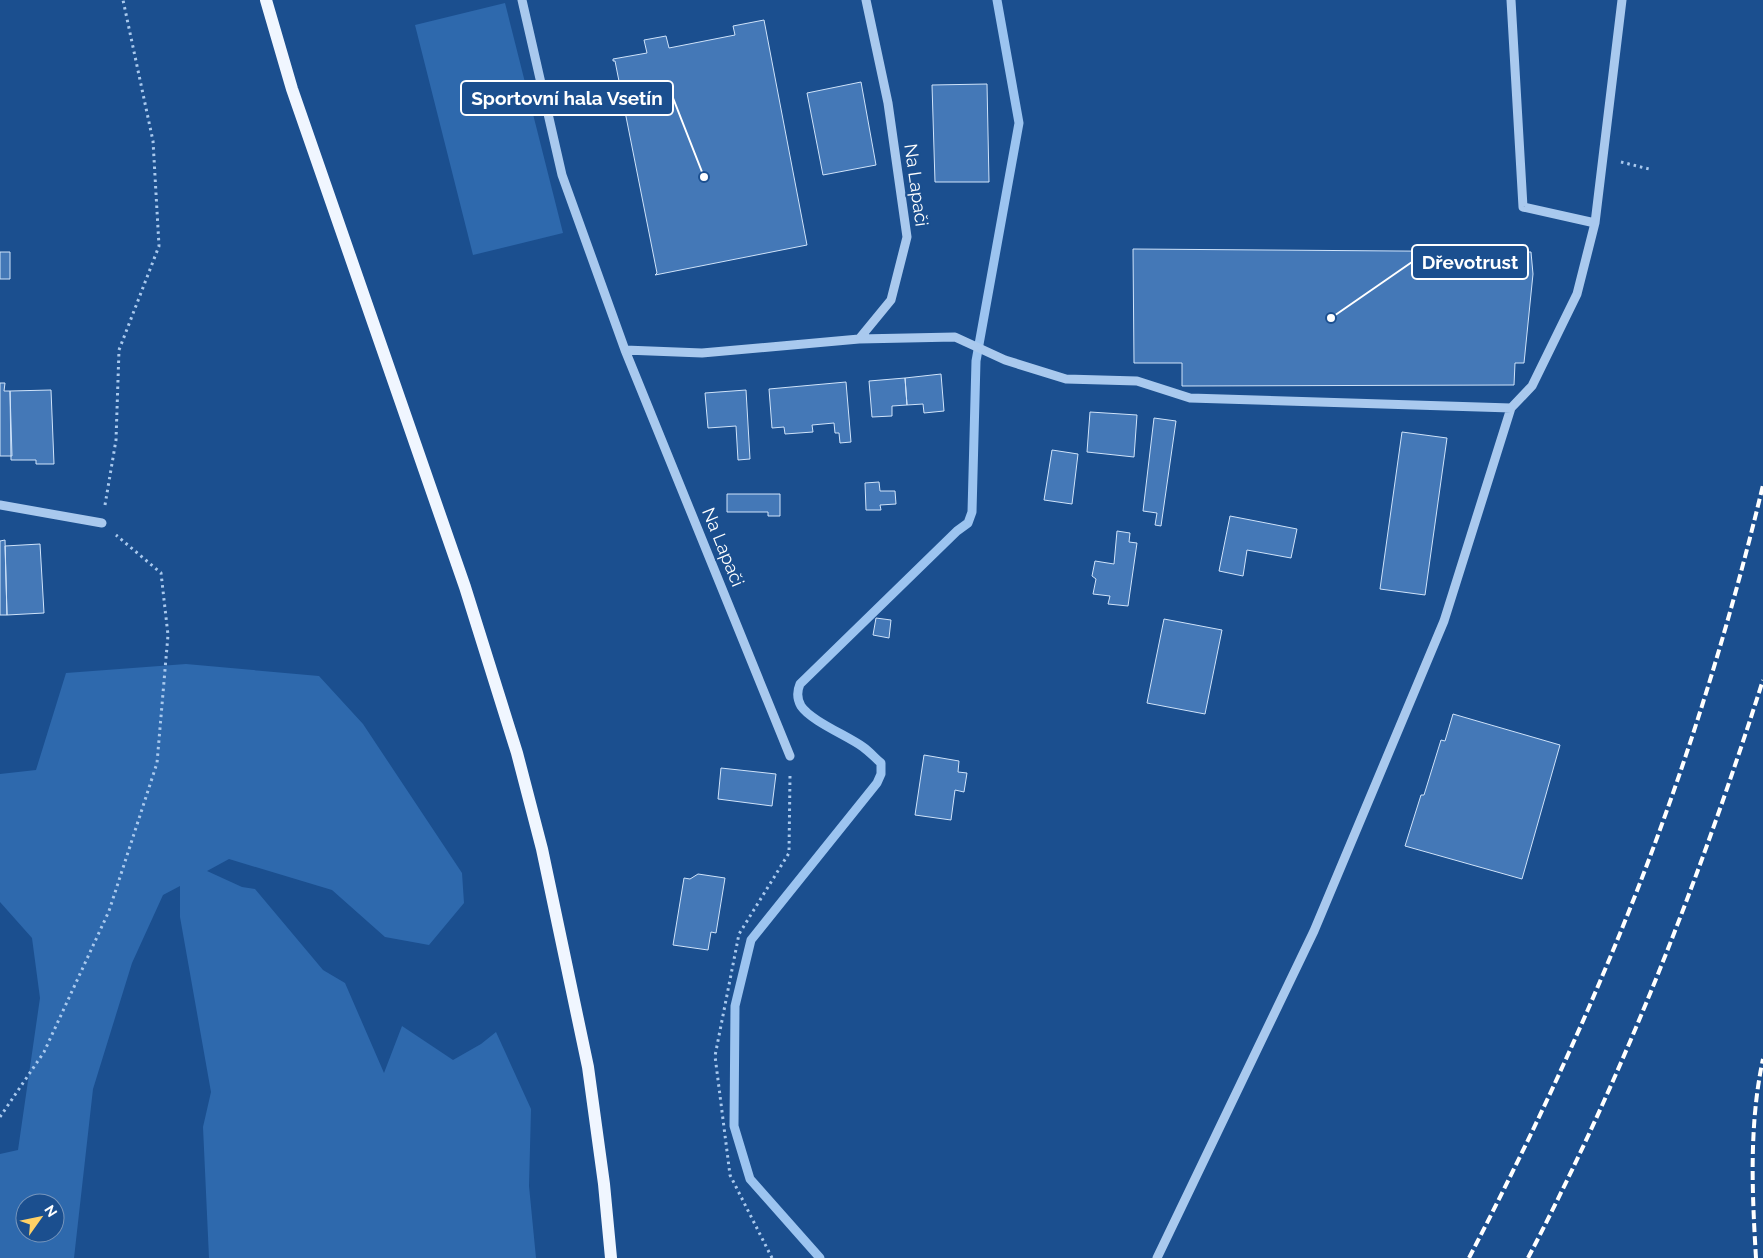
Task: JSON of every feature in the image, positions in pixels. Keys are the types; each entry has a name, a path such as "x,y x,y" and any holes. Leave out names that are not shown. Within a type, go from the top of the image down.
{"main road":[{"path":"266,0 292,89 465,587 517,753 542,849 588,1067 604,1184 611,1258"}],"street":[{"name":"Na Lapači","path":"522,0 562,175 625,350 790,756"},
{"name":"Na Lapači","path":"860,339 891,300 907,237 888,103 866,0"},
{"path":"1511,0 1523,207 1595,223"},
{"path":"1157,1258 1314,931 1440,630 1511,408 1532,386 1577,294 1595,223 1622,0"},
{"path":"625,350 702,353 860,339 955,336 997,357 1066,379 1137,381 1190,398 1511,408"},
{"path":"0,505 102,523"}],"path":[{"path":"0,1117 44,1052 109,911 157,763 168,635 161,573 102,523 116,440 119,350 159,246 153,141 123,0"},
{"path":"1604,157 1649,169"},
{"path":"772,1258 730,1176 714,1056 739,934 789,853 790,756"}],"shaded area":[{"path":"505,3 563,233 473,255 415,25"},
{"path":"186,664 319,676 363,724 462,873 464,903 429,945 385,937 332,890 229,859 207,871 242,887 255,889 323,970 345,983 384,1073 402,1026 453,1060 481,1044 496,1032 531,1109 529,1186 536,1258 209,1258 203,1127 211,1092 180,917 180,886 163,895 132,963 93,1089 74,1258 0,1258 0,1154 18,1150 40,998 32,938 0,902 0,774 36,770 66,673"}],"building":[{"path":"764,20 807,245 655,275 657,273 615,61 613,59 647,53 644,40 666,36 669,48 735,35 733,26"},
{"path":"861,82 876,165 823,175 807,93"},
{"path":"987,84 989,182 935,182 932,85"},
{"path":"1133,249 1531,252 1533,274 1524,363 1515,363 1514,385 1182,386 1182,363 1134,363"},
{"path":"0,252 10,252 10,279 0,279"},
{"path":"941,374 944,411 924,413 923,404 907,405 905,378"},
{"path":"905,378 907,405 892,406 892,416 872,417 869,381"},
{"path":"846,382 851,442 840,443 839,433 835,433 834,423 812,425 813,432 785,434 784,427 772,428 769,389"},
{"path":"0,383 5,383 4,391 10,391 12,456 0,456"},
{"path":"51,390 54,464 36,464 36,460 11,460 10,391"},
{"path":"746,390 750,459 738,460 736,426 708,428 705,393"},
{"path":"1090,412 1137,415 1134,457 1087,452"},
{"path":"1154,418 1176,421 1161,526 1155,525 1157,513 1143,511"},
{"path":"1402,432 1447,438 1425,595 1380,589"},
{"path":"1052,450 1078,454 1072,504 1044,500"},
{"path":"879,482 880,491 895,491 896,504 880,505 881,510 866,510 865,483"},
{"path":"727,494 780,494 780,516 768,516 768,512 727,512"},
{"path":"1230,516 1297,529 1291,558 1247,550 1243,576 1219,571"},
{"path":"1117,531 1130,533 1129,542 1137,543 1128,606 1108,604 1110,596 1093,594 1096,579 1092,576 1095,561 1114,564"},
{"path":"5,540 7,615 0,615 0,541"},
{"path":"40,544 44,613 7,615 5,546"},
{"path":"876,618 891,620 889,638 873,635"},
{"path":"1164,619 1222,630 1205,714 1147,703"},
{"path":"1453,714 1560,745 1522,879 1405,846 1421,795 1424,795 1441,740 1445,741"},
{"path":"924,755 959,761 958,772 967,773 964,792 955,790 951,820 915,815"},
{"path":"721,768 776,774 772,806 718,799"},
{"path":"698,874 725,878 716,933 711,932 708,950 673,945 684,878 690,879"}],"waterway":[{"path":"820,1258 750,1179 734,1126 735,1006 751,940 877,783 881,774 881,763 866,749 806,712 798,698 800,684 957,531 968,523 972,512 976,361 1019,123 997,0"}],"railway":[{"path":"1469,1258 1554,1085 1626,919 1693,735 1730,611 1763,485"},
{"path":"1528,1258 1596,1118 1658,974 1713,828 1763,680"},
{"path":"1756,1258 1753,1158 1755,1108 1763,1059"}],"place":[{"name":"Sportovní hala Vsetín","path":"704,177"},
{"name":"Dřevotrust","path":"1331,318"}]}
